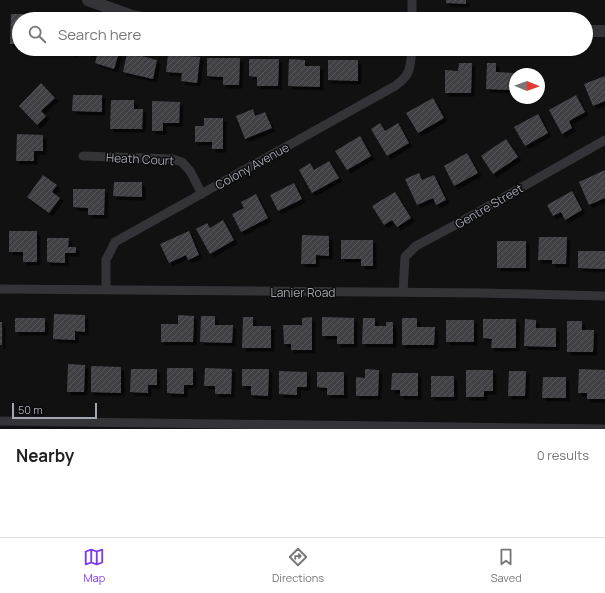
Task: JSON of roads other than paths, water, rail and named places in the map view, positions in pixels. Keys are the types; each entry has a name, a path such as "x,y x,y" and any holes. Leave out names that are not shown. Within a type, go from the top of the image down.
{"street":[{"path":"88,0 121,12"},
{"path":"412,0 412,12"},
{"path":"593,31 605,31"},
{"name":"Colony Avenue","path":"106,290 106,260 115,242 395,86 405,79 410,68 411,56"},
{"name":"Gentre Street","path":"403,292 405,257 416,246 605,140"},
{"name":"Heath Court","path":"83,156 172,159 182,162 190,171 202,194"},
{"name":"Lanier Road","path":"0,289 403,292 605,296"},
{"path":"0,421 97,426 605,428"}]}
